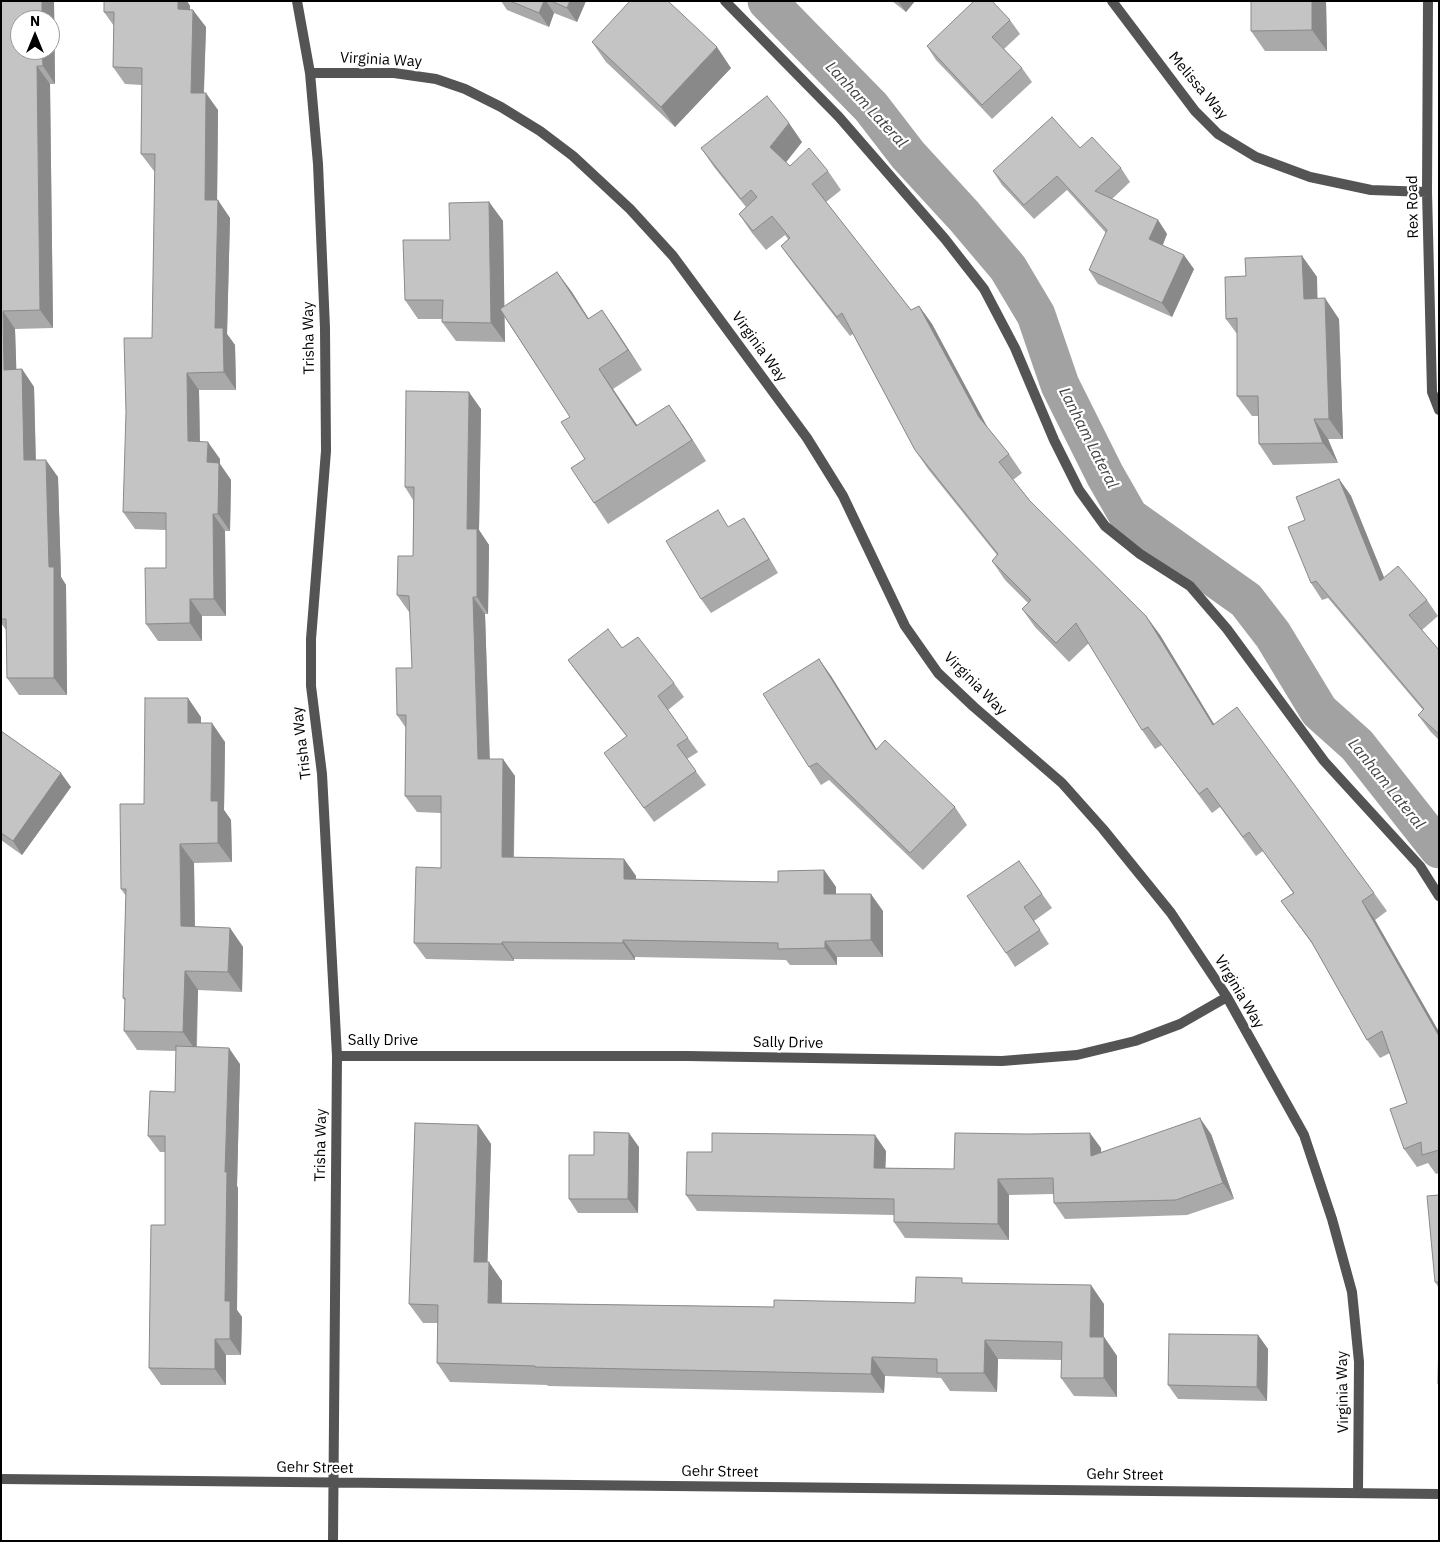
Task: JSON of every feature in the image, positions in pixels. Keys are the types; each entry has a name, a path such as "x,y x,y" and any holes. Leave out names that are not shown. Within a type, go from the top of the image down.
{"street":[{"name":"Trisha Way","path":"297,1 310,73 318,164 324,318 326,451 311,639 311,686 322,774 337,1056 333,1541"},
{"path":"725,1 840,117 945,239 984,289 1015,348 1054,440 1079,490 1105,526 1140,554 1190,586 1227,629 1324,761 1420,866 1439,896"},
{"name":"Melissa Way","path":"1112,1 1195,111 1218,134 1256,157 1310,177 1371,190 1427,192"},
{"name":"Rex Road","path":"1428,1 1427,192 1432,392 1439,410"},
{"name":"Virginia Way","path":"310,73 394,73 436,79 465,89 501,107 540,132 573,156 630,209 673,256 807,438 843,496 905,626 938,673 1062,784 1103,829 1171,913 1227,996 1304,1135 1332,1219 1352,1292 1359,1362 1358,1492"},
{"name":"Sally Drive","path":"337,1056 686,1056 1002,1062 1077,1055 1135,1041 1180,1024 1227,996"},
{"name":"Gehr Street","path":"1,1479 1439,1494"}],"building":[{"path":"1,1 42,1 42,10 10,10 10,60 43,60 43,66 37,66 40,310 3,311 4,370 22,369 24,460 46,460 49,567 54,567 54,678 7,678 6,619 1,619"},
{"path":"104,1 178,1 178,9 193,10 191,93 206,93 205,200 218,200 215,328 223,328 224,372 187,373 188,441 208,442 207,462 219,463 218,514 213,514 214,599 190,599 190,623 146,624 145,568 166,568 166,513 123,512 126,412 124,338 152,338 155,154 141,154 142,68 113,67 114,12 104,12"},
{"path":"510,1 544,1 539,13"},
{"path":"551,1 570,1 567,8"},
{"path":"630,1 668,1 717,47 661,107 592,42"},
{"path":"974,1 992,1 1010,20 992,37 1022,68 982,105 927,46"},
{"path":"1251,1 1312,1 1312,30 1251,31"},
{"path":"767,96 789,123 770,147 790,166 809,148 828,171 812,184 911,310 919,306 979,417 1009,454 999,462 1030,501 1146,616 1213,725 1237,707 1374,893 1362,901 1439,1036 1439,1150 1422,1155 1421,1142 1404,1149 1390,1109 1407,1103 1382,1031 1367,1040 1311,941 1281,901 1294,893 1249,832 1243,837 1207,788 1199,794 1148,727 1142,730 1076,623 1056,643 1022,609 1031,600 992,561 998,554 915,450 842,313 837,317 781,246 790,238 772,216 753,231 739,214 757,197 751,190 741,199 701,148"},
{"path":"1052,117 1080,148 1092,137 1121,168 1095,191 1158,220 1149,239 1184,255 1162,303 1089,270 1107,230 1057,176 1024,205 993,171"},
{"path":"489,202 491,323 442,322 443,300 405,300 403,240 450,240 449,203"},
{"path":"1302,256 1304,299 1325,298 1329,419 1314,419 1323,443 1259,444 1258,396 1237,396 1237,318 1226,319 1225,277 1246,276 1245,258"},
{"path":"557,272 588,319 602,310 628,350 599,369 636,426 669,405 692,440 594,503 571,468 585,459 561,422 570,417 500,309"},
{"path":"406,391 469,392 467,529 477,529 477,597 473,597 478,759 503,759 502,857 624,859 624,879 778,882 778,871 824,870 824,894 871,894 871,940 825,941 825,948 778,949 778,943 623,940 623,943 414,943 416,867 441,868 441,796 405,796 406,715 397,715 396,668 412,668 409,596 397,595 398,556 413,556 414,487 405,487"},
{"path":"1339,479 1380,581 1398,566 1427,600 1409,615 1439,650 1439,734 1418,715 1424,709 1316,581 1311,583 1288,527 1305,520 1296,497"},
{"path":"718,510 728,527 744,518 769,559 701,599 666,541"},
{"path":"608,629 622,648 638,637 674,683 658,696 688,738 677,745 696,771 644,808 604,753 627,736 568,660"},
{"path":"819,659 876,750 885,740 955,807 910,853 817,763 809,767 763,694"},
{"path":"145,698 188,698 188,723 212,723 211,801 218,801 218,843 180,844 181,926 230,928 228,972 185,971 183,1032 124,1031 126,889 121,889 120,804 144,804"},
{"path":"1,731 61,773 13,841 1,833"},
{"path":"1019,861 1042,894 1024,907 1040,930 1006,953 967,896"},
{"path":"176,1046 229,1048 225,1172 227,1172 225,1301 230,1301 230,1339 215,1339 215,1369 149,1368 151,1225 165,1225 165,1136 148,1136 150,1091 175,1092"},
{"path":"1200,1118 1223,1183 1176,1200 1054,1203 1053,1178 998,1179 998,1224 894,1222 894,1199 686,1195 687,1152 712,1152 712,1133 875,1135 874,1168 954,1169 955,1133 1090,1133 1091,1156"},
{"path":"415,1123 478,1125 474,1262 489,1262 488,1303 774,1307 774,1300 915,1303 916,1277 962,1278 962,1283 1091,1285 1090,1337 1104,1337 1104,1378 1061,1378 1062,1342 985,1340 984,1373 937,1373 937,1359 872,1357 871,1374 535,1367 437,1363 438,1305 409,1304"},
{"path":"594,1132 629,1133 628,1199 569,1199 569,1155 594,1155"},
{"path":"1439,1195 1439,1282 1435,1282 1427,1196"},
{"path":"1439,1333 1439,1384 1438,1384"},
{"path":"1169,1334 1258,1335 1257,1387 1168,1385"}],"waterway":[{"name":"Lanham Lateral","path":"767,1 871,107 908,155 964,216 1008,268 1036,315 1060,385 1105,475 1129,517 1246,600 1273,635 1319,711 1357,745 1439,849"}]}
